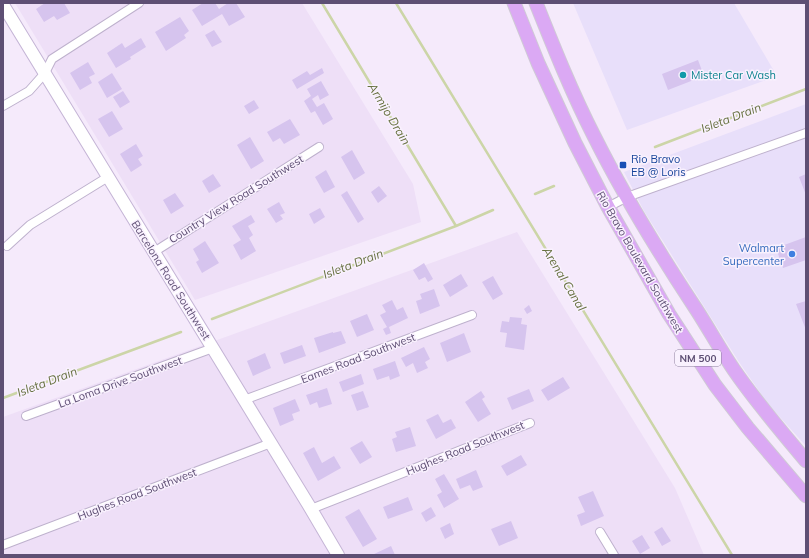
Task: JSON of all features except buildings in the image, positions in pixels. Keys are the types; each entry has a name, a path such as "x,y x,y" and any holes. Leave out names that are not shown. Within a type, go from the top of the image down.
{"main road":[{"name":"Rio Bravo Boulevard Southwest","path":"514,3 538,63 575,143 608,208 669,314 715,385 748,428 806,496"},
{"name":"Rio Bravo Boulevard Southwest","path":"536,3 556,53 594,136 627,197 666,263 734,370 765,412 806,461"}],"street":[{"path":"3,106 29,91 45,73 52,59 139,3"},
{"name":"Barcelona Road Southwest","path":"3,5 338,555"},
{"path":"608,208 627,197 806,133"},
{"name":"Country View Road Southwest","path":"154,252 319,147"},
{"path":"7,246 30,225 108,177"},
{"name":"Eames Road Southwest","path":"244,400 472,315"},
{"name":"La Loma Drive Southwest","path":"26,416 213,348"},
{"name":"Hughes Road Southwest","path":"311,509 530,423"},
{"name":"Hughes Road Southwest","path":"3,545 270,443"},
{"path":"600,532 614,555"}],"shaded area":[{"path":"15,3 302,3 413,184 421,222 195,300"},
{"path":"573,3 734,3 777,76 627,130"},
{"path":"806,104 806,446 768,404 739,362 644,211 624,172"},
{"path":"517,232 675,488 704,555 3,555 3,417"}],"waterway":[{"name":"Armijo Drain","path":"322,3 456,226"},
{"name":"Arenal Canal","path":"396,3 732,555"},
{"name":"Isleta Drain","path":"655,147 806,89"},
{"name":"Isleta Drain","path":"535,194 554,186"},
{"name":"Isleta Drain","path":"212,319 456,226 493,210"},
{"name":"Isleta Drain","path":"3,398 181,332"}],"place":[{"name":"Mister Car Wash","path":"683,75"},
{"name":"Rio Bravo EB @ Loris","path":"623,165"},
{"name":"Walmart Supercenter","path":"792,254"}]}
